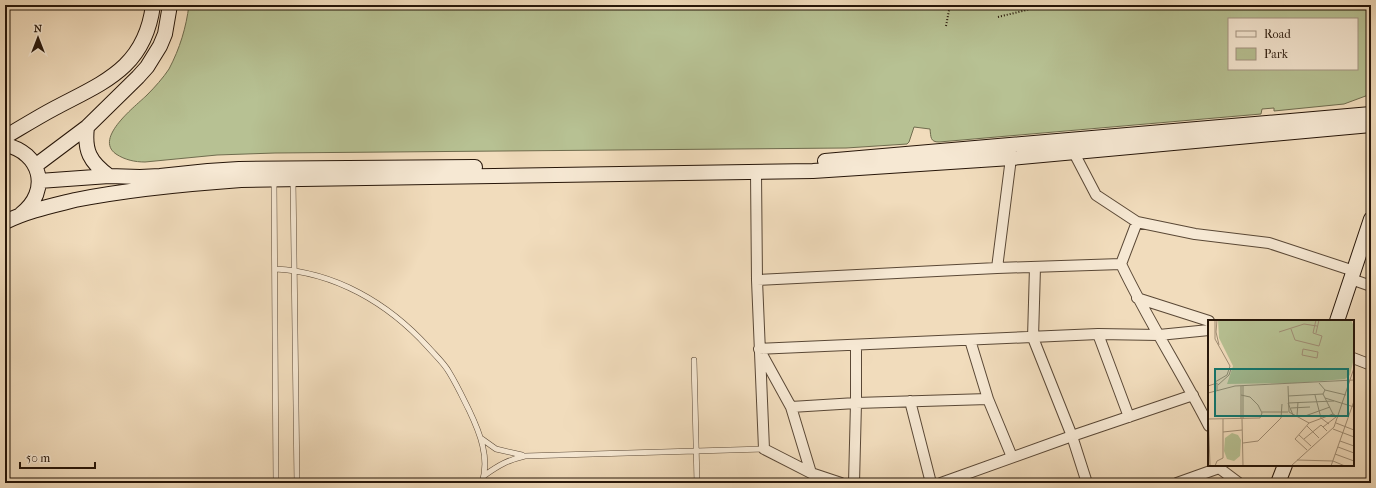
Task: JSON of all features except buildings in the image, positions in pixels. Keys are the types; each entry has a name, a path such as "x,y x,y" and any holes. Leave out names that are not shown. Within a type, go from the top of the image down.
{"main road":[{"path":"5,137 31,120 108,80 125,66 139,47 149,23 153,5"},
{"path":"35,166 87,127 138,77 160,46 170,5"},
{"path":"39,181 109,176 140,177 239,169 578,167 816,162 1371,114"},
{"path":"5,222 21,214 83,199 150,187 241,180 756,173 873,168 1011,158 1073,151 1371,125"},
{"path":"87,127 86,146 89,156 94,164 109,176"},
{"path":"5,145 19,149 26,154 35,166 39,181 36,196 32,203 21,214"},
{"path":"1336,320 1371,219"},
{"path":"1278,483 1284,466"}],"street":[{"path":"1073,151 1096,195 1137,222 1195,234 1269,243 1353,275 1371,286"},
{"path":"997,268 1011,158"},
{"path":"756,173 757,280 764,449 811,473 841,483"},
{"path":"1137,222 1121,264 1137,298 1208,424"},
{"path":"757,280 997,268 1121,264"},
{"path":"1036,267 1033,338 1072,436 1087,483"},
{"path":"1137,298 1208,321"},
{"path":"759,349 1098,334 1159,335 1208,330"},
{"path":"1098,334 1129,417"},
{"path":"970,340 988,399 1012,457"},
{"path":"854,483 856,345"},
{"path":"759,349 791,407 811,473"},
{"path":"1354,358 1371,365"},
{"path":"941,483 1193,395"},
{"path":"791,407 856,403 988,399"},
{"path":"910,401 932,483"},
{"path":"1177,483 1219,467 1239,483"}],"lane":[{"path":"274,180 276,483"},
{"path":"293,180 297,483"},
{"path":"275,269 294,270 330,279 349,287 385,308 420,338 449,371 482,439 485,459 485,475 482,483"},
{"path":"694,360 697,483"},
{"path":"482,439 496,449 525,456"},
{"path":"485,475 508,460 525,456 764,449"}],"path":[{"path":"946,26 950,5"},
{"path":"998,17 1047,5"}],"green space":[{"path":"189,5 1371,5 1371,94 1344,104 1274,111 1274,108 1262,109 1261,114 939,142 932,140 930,129 914,127 907,144 846,148 275,153 217,155 145,162 123,158 116,154 110,147 110,139 113,131 119,122 156,86 169,69 184,30"}]}
